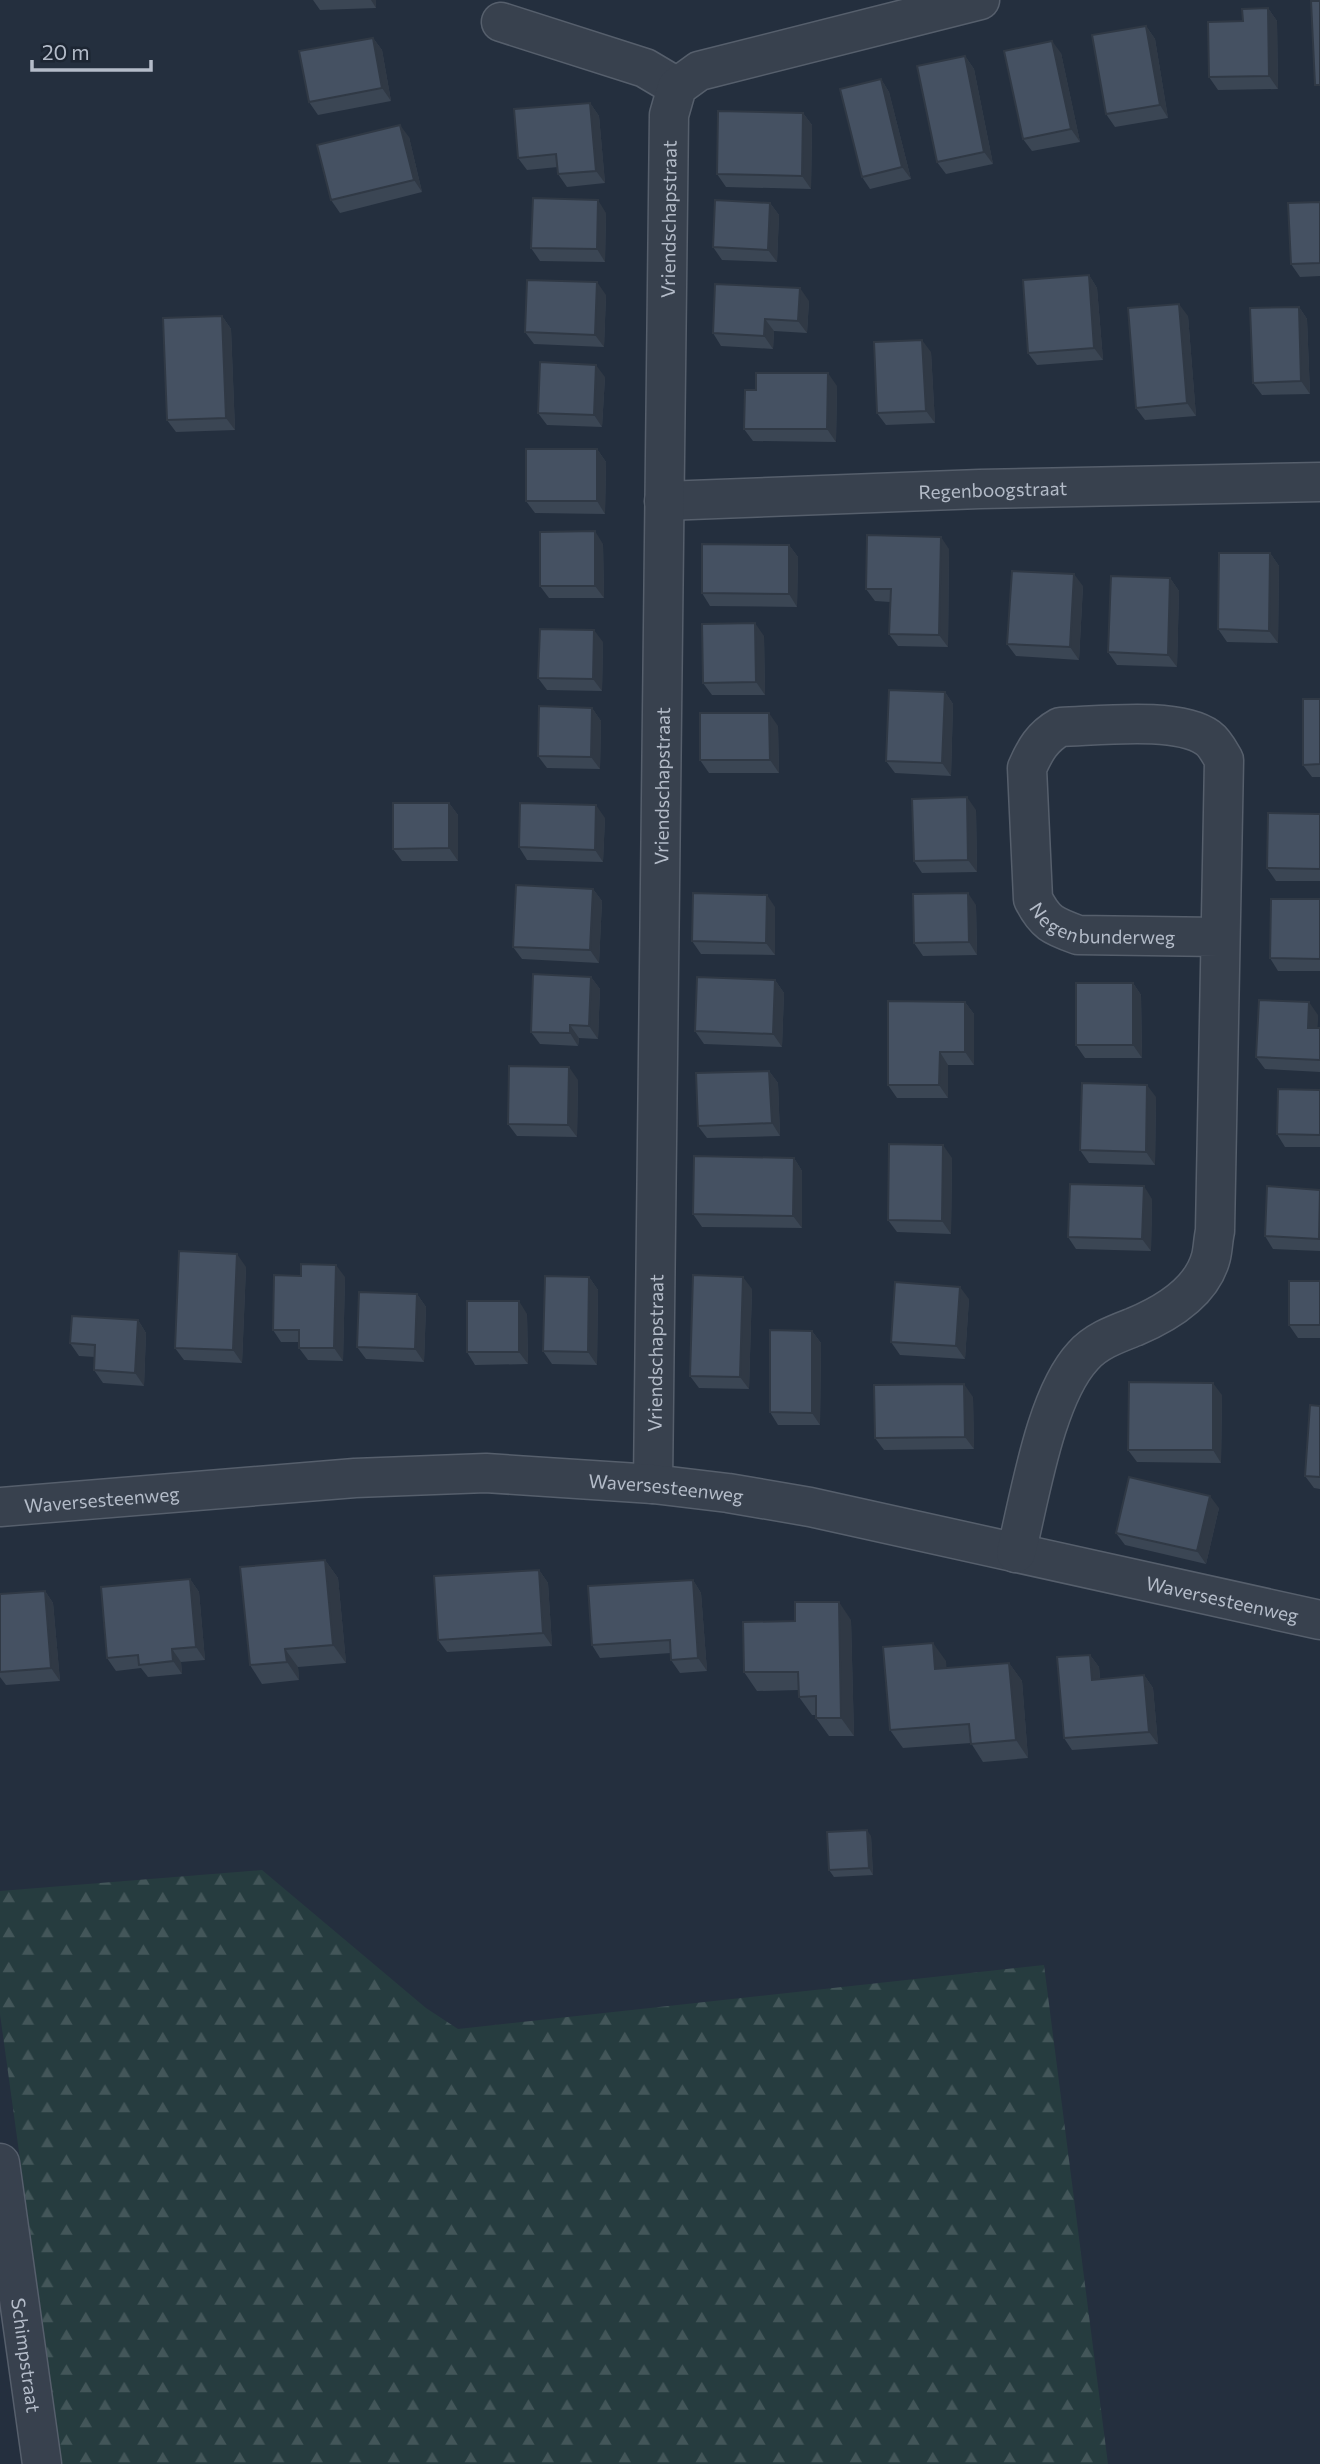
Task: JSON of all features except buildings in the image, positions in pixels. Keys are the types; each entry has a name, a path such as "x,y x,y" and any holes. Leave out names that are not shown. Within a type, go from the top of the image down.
{"street":[{"path":"501,22 645,68 677,87 699,71 980,0"},
{"name":"Vriendschapstraat","path":"653,1484 669,115 677,87"},
{"name":"Regenboogstraat","path":"664,501 980,489 1320,482"},
{"name":"Negenbunderweg","path":"1016,1553 1044,1439 1062,1384 1084,1354 1109,1336 1139,1325 1170,1308 1198,1285 1210,1260 1215,1231 1224,760 1211,740 1196,731 1176,725 1060,727 1046,735 1027,768 1033,899 1043,918 1057,928 1078,935 1219,937"},
{"name":"Waversesteenweg","path":"0,1507 330,1480 474,1474 653,1484 810,1507 1320,1620"},
{"name":"Schimpstraat","path":"0,2163 42,2464"}],"green space":[{"path":"262,1870 426,2008 458,2029 1044,1965 1108,2464 62,2464 0,2014 0,1891"}]}
